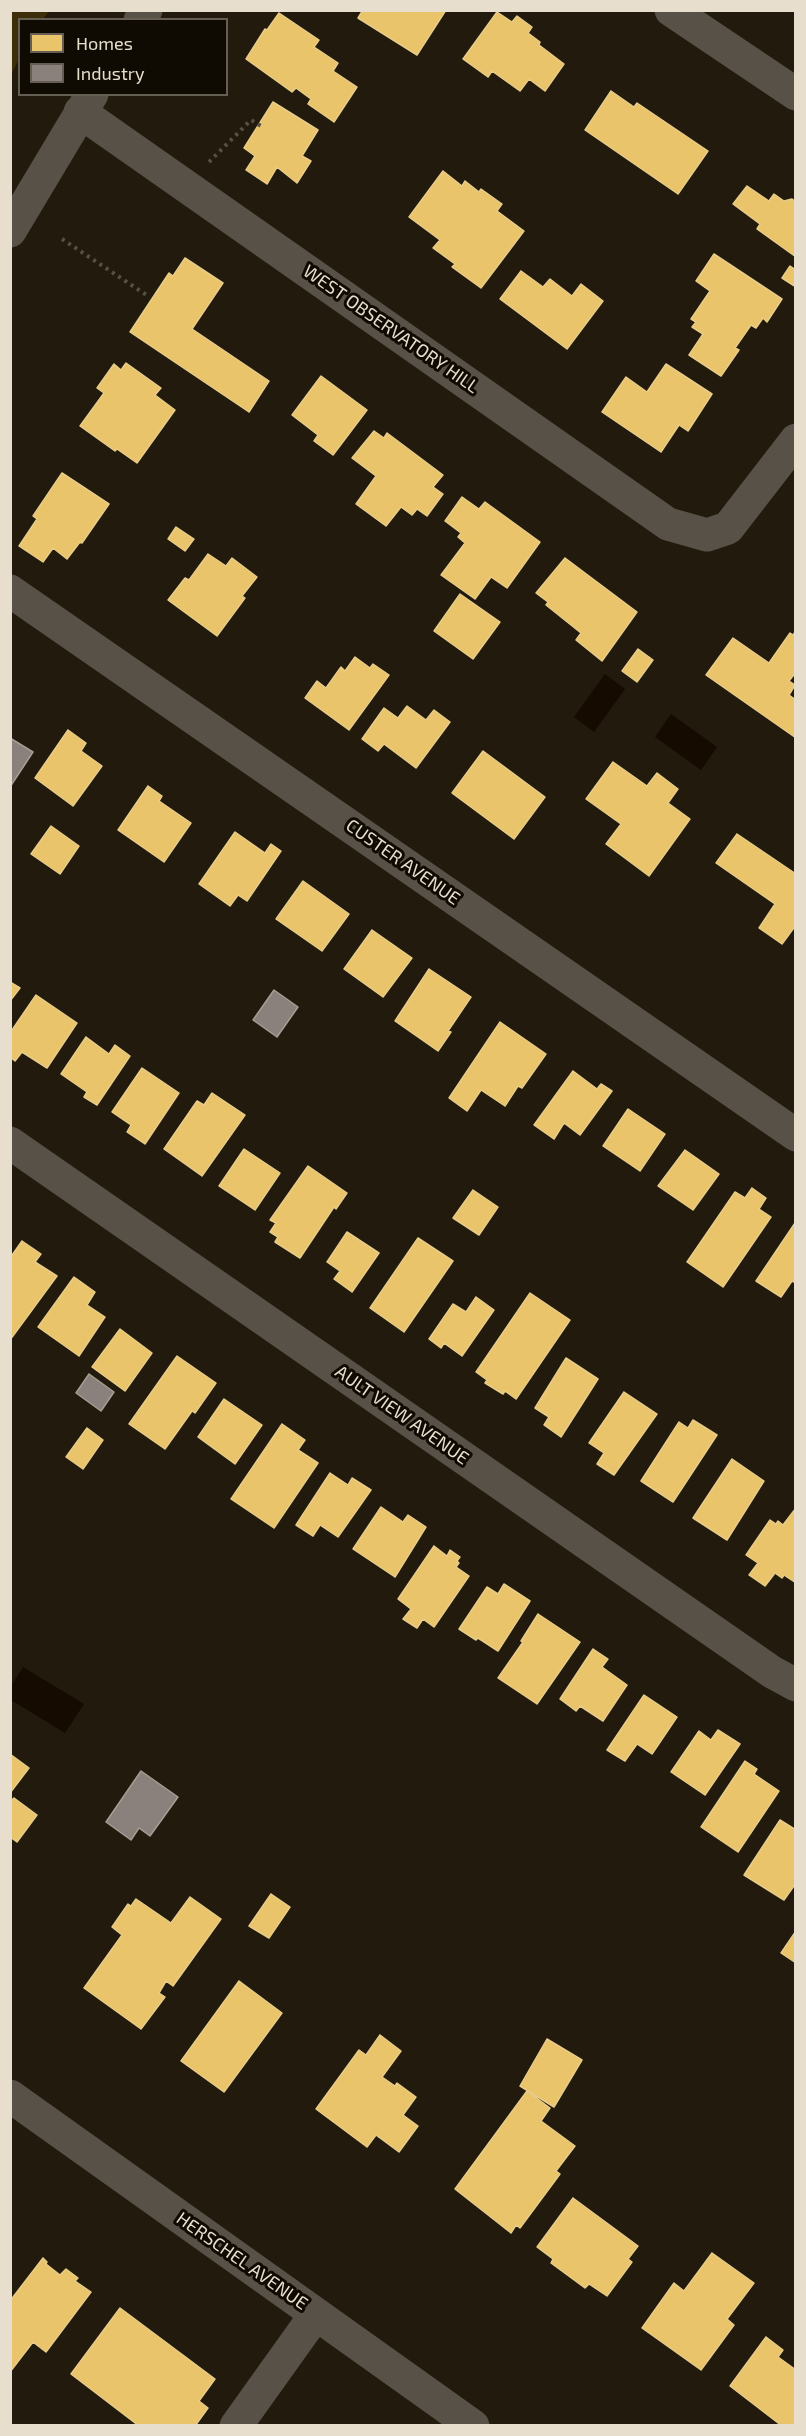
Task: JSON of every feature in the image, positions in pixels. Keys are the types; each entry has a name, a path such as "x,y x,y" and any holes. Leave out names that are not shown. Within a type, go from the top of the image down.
{"street":[{"path":"671,10 795,94"},
{"path":"10,231 86,103"},
{"name":"WEST OBSERVATORY HILL","path":"86,103 190,189 668,524 707,535 728,528 795,440"},
{"name":"CUSTER AVENUE","path":"10,591 795,1135"},
{"name":"AULT VIEW AVENUE","path":"10,1143 772,1672 795,1685"},
{"name":"HERSCHEL AVENUE","path":"10,2096 473,2426"},
{"path":"236,2426 316,2314"}],"path":[{"path":"190,189 215,154 250,120 261,126"},
{"path":"62,239 148,296"}],"shaded area":[{"path":"11,10 49,11 44,18 18,18 18,61 11,75"},
{"path":"605,674 625,689 594,732 574,717"},
{"path":"671,714 717,747 701,770 655,737"},
{"path":"23,1667 84,1704 65,1733 11,1700 11,1686"}],"building: Homes":[{"path":"363,10 446,10 417,55 358,18"},
{"path":"497,12 512,22 517,16 532,27 528,33 540,42 539,45 564,64 545,91 529,79 520,91 492,71 488,77 463,59"},
{"path":"279,13 319,40 314,47 338,63 333,71 357,87 334,122 308,104 311,99 296,88 292,92 246,59 265,29 267,30"},
{"path":"611,91 634,107 637,103 708,151 678,194 585,130"},
{"path":"273,102 318,130 302,156 311,161 297,183 277,167 267,184 246,170 255,156 244,148"},
{"path":"443,171 462,186 465,181 479,192 481,189 502,204 497,211 524,231 481,288 452,267 455,264 433,248 440,240 409,217"},
{"path":"747,186 769,201 774,194 784,201 792,199 796,202 796,257 757,229 760,224 733,204"},
{"path":"714,254 782,299 767,322 763,318 756,328 751,325 735,348 739,350 721,376 689,355 703,334 692,327 696,322 691,319 710,291 696,281"},
{"path":"185,258 223,283 192,329 269,381 249,412 130,332 169,273 173,276"},
{"path":"790,266 796,270 796,287 782,278"},
{"path":"521,271 543,287 550,279 572,296 581,284 603,301 567,349 500,299"},
{"path":"126,363 161,388 155,395 175,410 137,463 117,449 115,451 80,426 104,393 97,388 114,364 121,370"},
{"path":"666,364 712,394 688,431 679,425 661,452 602,412 626,377 647,392"},
{"path":"321,376 367,410 333,455 314,441 318,435 292,415"},
{"path":"374,431 384,438 387,433 443,475 433,487 443,494 427,516 417,509 412,515 401,507 386,526 356,504 376,476 352,458"},
{"path":"62,473 109,504 82,543 80,542 67,559 53,548 43,562 19,546 37,519 33,516"},
{"path":"462,497 479,509 485,502 540,542 507,588 491,577 475,599 441,575 465,543 458,537 461,533 445,521"},
{"path":"176,527 194,539 185,551 168,539"},
{"path":"208,554 226,566 232,558 257,577 242,596 245,598 217,636 168,600 185,578 189,580"},
{"path":"565,558 637,612 602,661 576,640 581,633 546,605 548,602 536,593"},
{"path":"460,594 500,622 473,659 434,631"},
{"path":"796,631 796,672 789,681 795,685 789,695 796,700 796,738 706,675 733,638 769,663 790,633 793,635"},
{"path":"638,649 653,660 637,682 622,671"},
{"path":"355,657 370,668 373,664 389,675 349,730 305,698 317,681 326,688 341,667 345,671"},
{"path":"407,706 426,720 434,710 450,722 416,768 384,744 378,751 362,739 384,708 398,718"},
{"path":"68,730 86,743 81,751 102,766 73,806 35,778"},
{"path":"483,751 545,797 514,839 452,793"},
{"path":"613,762 647,786 657,773 678,789 668,803 690,819 649,876 606,844 621,824 586,799"},
{"path":"148,786 162,796 159,801 191,823 164,862 118,830"},
{"path":"51,826 79,846 60,874 31,854"},
{"path":"235,832 265,853 271,844 281,851 247,901 238,895 230,906 199,884"},
{"path":"737,834 796,874 796,925 782,944 759,928 775,904 716,863"},
{"path":"303,881 349,914 322,951 276,919"},
{"path":"372,930 412,958 383,997 344,969"},
{"path":"429,969 471,997 448,1031 451,1032 438,1051 395,1021"},
{"path":"10,982 20,988 10,1001"},
{"path":"36,995 77,1023 47,1068 22,1052 15,1061 10,1057 10,1033"},
{"path":"500,1022 546,1054 522,1088 518,1086 505,1106 481,1090 467,1111 449,1098"},
{"path":"86,1037 109,1054 115,1045 130,1056 97,1105 84,1097 87,1092 61,1074"},
{"path":"142,1068 179,1093 145,1144 127,1132 131,1125 112,1112"},
{"path":"573,1071 597,1089 601,1084 612,1091 580,1135 564,1123 554,1139 534,1125"},
{"path":"212,1093 245,1115 202,1176 164,1149 197,1101 204,1105"},
{"path":"628,1109 665,1134 640,1171 603,1146"},
{"path":"244,1149 280,1173 255,1210 219,1186"},
{"path":"685,1150 719,1174 693,1210 658,1186"},
{"path":"308,1166 347,1193 336,1209 334,1207 300,1258 275,1242 278,1237 270,1232 276,1223 270,1220"},
{"path":"752,1188 766,1198 759,1209 771,1217 723,1287 687,1262 735,1192 745,1198"},
{"path":"473,1190 498,1207 479,1235 453,1218"},
{"path":"795,1223 796,1283 792,1281 781,1297 756,1281"},
{"path":"347,1232 379,1253 352,1292 334,1279 340,1271 327,1262"},
{"path":"418,1238 453,1261 404,1332 370,1308"},
{"path":"22,1241 41,1254 35,1262 57,1276 10,1340 10,1258"},
{"path":"74,1277 95,1292 87,1305 105,1317 79,1356 38,1327"},
{"path":"530,1293 570,1320 516,1399 505,1391 503,1394 485,1383 487,1380 476,1372"},
{"path":"476,1297 494,1310 462,1356 444,1343 441,1348 429,1339 453,1304 466,1312"},
{"path":"120,1329 152,1353 125,1391 92,1367"},
{"path":"177,1356 216,1383 195,1413 192,1411 165,1449 129,1424"},
{"path":"566,1358 598,1379 561,1437 544,1425 549,1417 535,1408"},
{"path":"624,1392 657,1414 614,1475 597,1464 604,1453 589,1443"},
{"path":"224,1399 262,1425 235,1464 198,1437"},
{"path":"693,1420 717,1435 673,1502 641,1481 679,1422 688,1428"},
{"path":"282,1424 305,1440 298,1450 318,1463 274,1528 231,1499"},
{"path":"87,1428 103,1440 83,1469 66,1457"},
{"path":"732,1459 764,1481 727,1540 693,1518"},
{"path":"330,1473 348,1485 352,1478 371,1490 338,1537 320,1525 313,1536 296,1525"},
{"path":"381,1507 403,1522 408,1515 426,1527 395,1577 353,1549"},
{"path":"796,1508 796,1583 784,1575 782,1578 775,1573 765,1586 749,1575 758,1563 746,1555 770,1520 776,1524 778,1521 783,1525"},
{"path":"434,1546 447,1556 450,1550 460,1557 456,1567 469,1576 434,1627 423,1619 417,1628 403,1619 411,1609 398,1599"},
{"path":"504,1584 530,1601 498,1651 459,1629 487,1587 498,1594"},
{"path":"538,1614 580,1642 537,1704 498,1678 523,1642 521,1641"},
{"path":"593,1649 608,1659 602,1667 627,1685 603,1721 580,1706 576,1711 560,1699"},
{"path":"644,1695 677,1717 652,1754 637,1744 625,1761 607,1750"},
{"path":"718,1730 740,1744 705,1795 671,1772 699,1731 711,1740"},
{"path":"10,1754 29,1768 10,1793"},
{"path":"745,1761 757,1769 754,1774 779,1791 738,1852 701,1827"},
{"path":"14,1798 37,1815 17,1842 10,1837 10,1799"},
{"path":"780,1820 796,1830 796,1883 784,1900 744,1875"},
{"path":"271,1894 290,1907 269,1938 249,1926"},
{"path":"190,1897 221,1919 173,1986 166,1981 159,1993 165,1997 141,2029 84,1988 122,1935 112,1927 128,1904 131,1906 136,1899 171,1923"},
{"path":"796,1931 796,1963 781,1953"},
{"path":"239,1981 282,2013 224,2092 181,2061"},
{"path":"380,2035 401,2051 382,2077 395,2086 397,2083 416,2097 403,2115 418,2126 399,2152 376,2135 367,2147 316,2109 359,2050 366,2055"},
{"path":"547,2039 582,2060 554,2107 520,2086"},
{"path":"527,2091 550,2108 541,2121 575,2146 556,2171 560,2174 520,2228 516,2225 511,2233 455,2189"},
{"path":"573,2198 638,2246 628,2259 632,2262 607,2296 589,2284 585,2288 551,2263 553,2259 537,2247"},
{"path":"712,2253 754,2283 727,2319 734,2325 701,2370 642,2328 674,2283 684,2291"},
{"path":"43,2258 46,2264 60,2275 66,2269 78,2278 75,2281 91,2292 46,2352 33,2342 10,2372 10,2301"},
{"path":"120,2308 215,2379 199,2401 208,2408 195,2426 139,2426 71,2374"},
{"path":"766,2337 783,2350 778,2357 796,2370 796,2422 793,2426 782,2426 730,2386"}],"building: Industry":[{"path":"10,738 33,752 10,787"},
{"path":"274,990 298,1007 277,1037 253,1020"},
{"path":"89,1374 114,1392 101,1411 76,1393"},
{"path":"141,1771 178,1797 150,1836 139,1828 131,1840 106,1822"}]}
